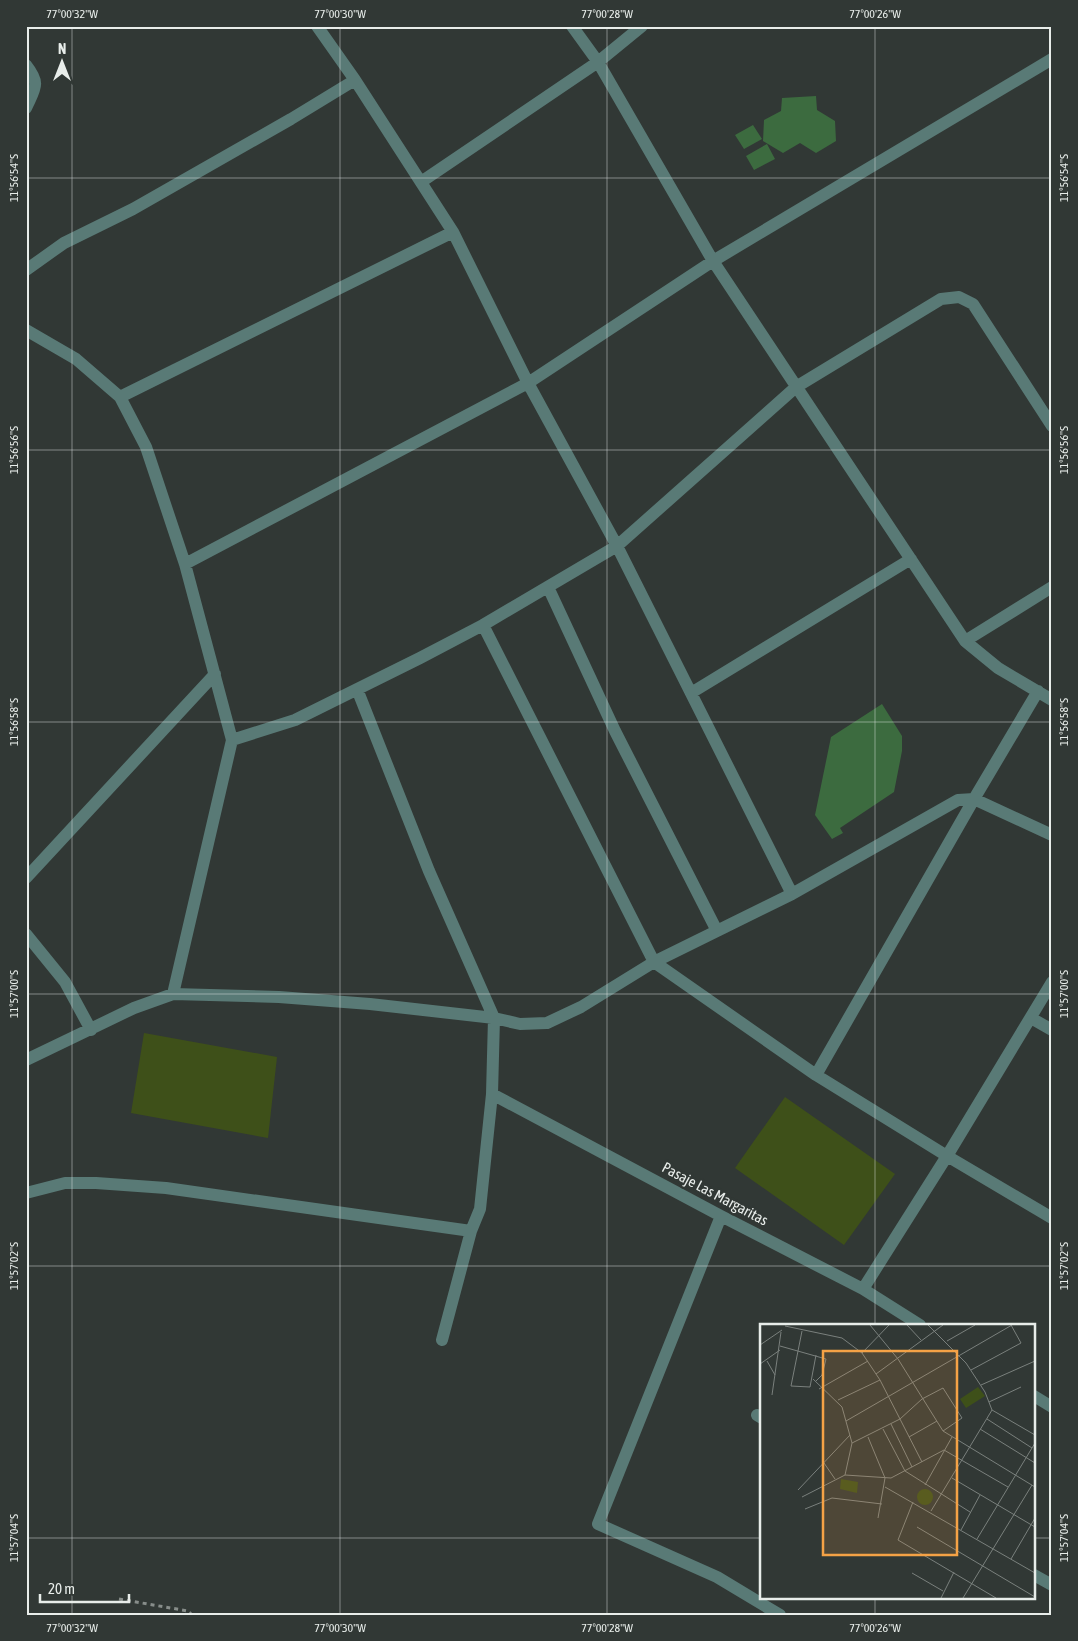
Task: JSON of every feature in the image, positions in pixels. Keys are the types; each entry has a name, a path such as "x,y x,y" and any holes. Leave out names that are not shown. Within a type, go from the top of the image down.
{"street":[{"path":"317,26 355,80 454,232 528,383 617,546 792,894"},
{"path":"572,26 598,62 713,261 966,641 998,668 1052,700"},
{"path":"421,182 598,62 642,26"},
{"path":"185,564 528,383 713,261 1052,59"},
{"path":"26,65 34,75 36,88 26,108"},
{"path":"26,270 64,243 133,209 292,119 355,80"},
{"path":"120,397 454,232"},
{"path":"232,740 295,720 357,689 483,625 617,546 796,387 941,299 959,297 973,304 1052,426"},
{"path":"26,330 76,359 120,397 146,448 185,564 232,740 173,994"},
{"path":"691,693 911,559"},
{"path":"548,587 615,731 717,931"},
{"path":"966,641 1052,587"},
{"path":"483,625 654,962 816,1075 1052,1218"},
{"path":"26,878 215,674"},
{"path":"357,689 429,872 494,1018 492,1094 480,1209 471,1231 442,1340"},
{"path":"816,1075 974,798 1038,691"},
{"path":"26,1060 134,1008 173,994 288,998 370,1004 494,1018 520,1024 548,1023 581,1007 654,962 792,894 942,807 958,800 974,798 1052,835"},
{"path":"26,934 65,982 91,1030"},
{"path":"863,1289 1032,1018 1052,982"},
{"path":"1032,1018 1052,1030"},
{"name":"Pasaje Las Margaritas","path":"492,1094 863,1289 918,1324"},
{"path":"26,1193 65,1183 96,1183 166,1188 471,1231"},
{"path":"722,1216 598,1524 717,1576 780,1615"},
{"path":"1036,1397 1052,1407"},
{"path":"1036,1576 1052,1585"}],"path":[{"path":"119,1599 188,1611 192,1615"}],"green space":[{"path":"144,1033 277,1057 268,1138 131,1113"},
{"path":"785,1097 895,1174 844,1245 735,1168"}],"building":[{"path":"816,96 817,110 835,121 836,141 816,153 800,143 783,153 763,141 764,120 781,111 782,98"},
{"path":"753,125 762,139 744,149 735,135"},
{"path":"767,144 775,159 754,170 746,156"},
{"path":"882,704 902,736 902,751 894,792 840,828 843,833 832,839 815,815 831,737"}]}
